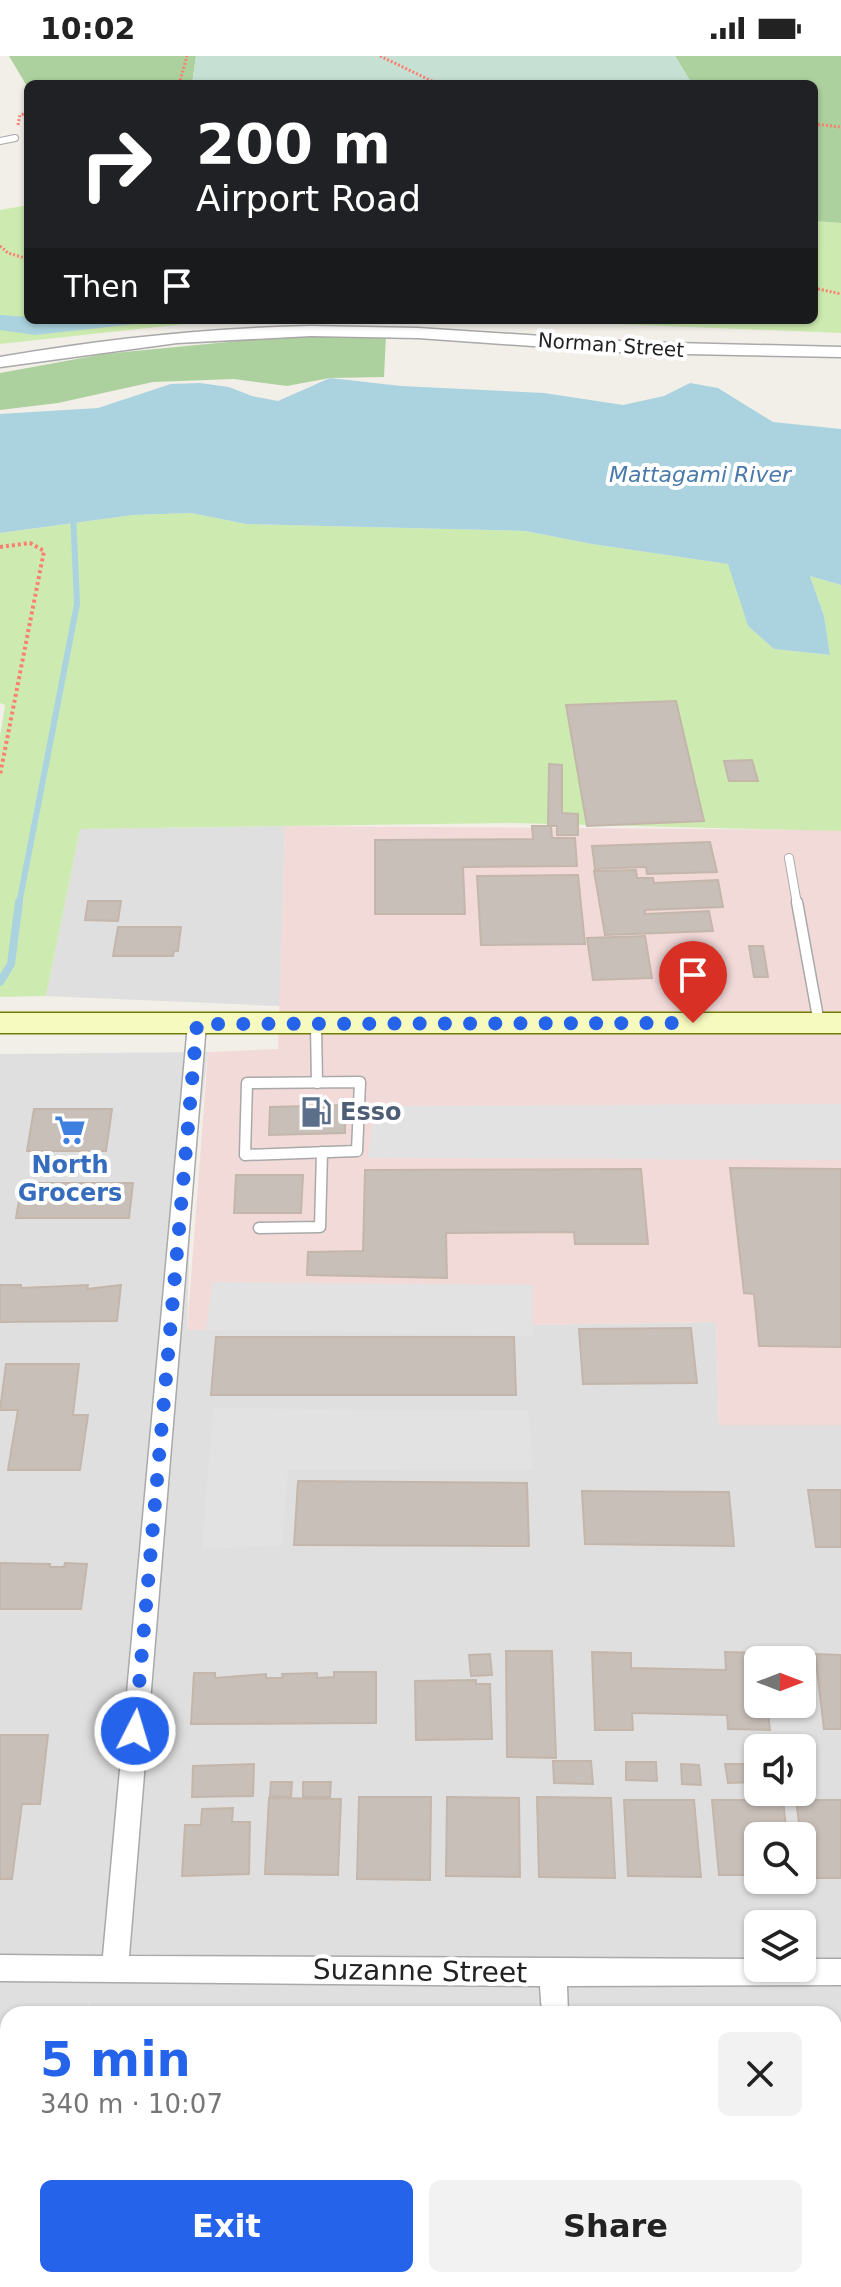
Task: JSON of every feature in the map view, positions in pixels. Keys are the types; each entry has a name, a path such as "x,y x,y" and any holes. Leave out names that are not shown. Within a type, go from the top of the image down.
{"main road":[{"path":"0,1023 830,1023"}],"street":[{"name":"Norman Street","path":"0,362 63,350 167,339 354,331 467,334 632,347 841,352"},
{"path":"115,1967 197,1024"},
{"name":"Suzanne Street","path":"0,1968 841,1972"},
{"path":"553,1973 555,2006"}],"lane":[{"path":"0,141 15,138"},
{"path":"789,858 830,1023"},
{"path":"316,1024 317,1083"},
{"path":"360,1082 357,1151 245,1155 247,1083 317,1083 360,1082"},
{"path":"259,1228 320,1227 322,1152"}],"path":[{"path":"180,80 187,56"},
{"path":"380,56 430,80"},
{"path":"818,124 841,127"},
{"path":"0,246 8,253 24,258"},
{"path":"818,289 841,294"},
{"path":"0,547 30,543 44,551 0,775"}],"shaded area":[{"path":"285,826 280,1006 46,996 80,829"},
{"path":"285,826 841,830 841,1425 719,1425 716,1322 187,1330 208,1052 278,1049"},
{"path":"208,1052 191,1191 187,1330 716,1322 719,1425 841,1425 841,2006 89,2006 90,1995 88,2006 0,2006 0,1054"},
{"path":"841,1104 841,1160 368,1158 375,1106"},
{"path":"213,1282 533,1285 533,1336 206,1329"},
{"path":"213,1408 528,1411 533,1470 288,1469 282,1546 202,1549"}],"green space":[{"path":"9,56 196,56 193,80 24,81"},
{"path":"196,56 675,56 690,80 193,80"},
{"path":"675,56 841,56 841,223 818,221 818,80 690,80"},
{"path":"24,206 24,324 185,324 0,344 0,210"},
{"path":"818,221 841,223 841,333 615,324 818,324"},
{"path":"386,336 384,377 330,378 287,386 234,379 153,382 58,403 0,410 0,373 104,354 280,337"},
{"path":"191,513 246,524 525,531 729,564 748,626 774,649 829,655 824,616 810,576 841,585 841,831 512,823 80,829 46,996 0,997 0,737 5,705 0,703 0,533 133,515"}],"water":[{"path":"0,315 24,317 24,324 135,324 35,335 0,330"},
{"name":"Mattagami River","path":"330,378 401,386 544,393 623,405 664,396 690,383 718,388 773,422 841,429 841,585 810,576 824,616 830,655 774,649 748,626 728,564 525,531 246,524 191,513 133,515 0,533 0,414 98,408 171,384 200,383 229,387 278,401"}],"building":[{"path":"676,701 704,821 587,826 566,705"},
{"path":"752,760 758,781 729,781 724,761"},
{"path":"549,764 562,765 562,813 578,814 578,835 557,835 557,826 548,826"},
{"path":"532,826 551,826 552,838 575,838 577,866 463,867 465,914 375,914 375,840 533,839"},
{"path":"710,842 717,872 647,874 646,867 595,869 592,846"},
{"path":"636,870 637,878 653,878 654,883 718,880 723,907 645,910 645,914 709,911 713,931 605,935 594,871"},
{"path":"578,875 585,944 481,945 477,876"},
{"path":"88,901 121,901 118,921 85,920"},
{"path":"118,927 181,927 178,951 174,951 173,956 113,956"},
{"path":"645,936 652,978 593,980 587,938"},
{"path":"749,946 763,946 768,977 754,977"},
{"path":"345,1105 345,1133 269,1135 270,1107"},
{"name":"North Grocers","path":"34,1109 112,1109 106,1151 27,1151"},
{"path":"730,1168 841,1169 841,1347 759,1346 754,1294 744,1293"},
{"path":"641,1169 648,1244 575,1244 574,1232 446,1233 447,1278 307,1275 308,1252 363,1251 365,1170"},
{"path":"236,1175 303,1175 301,1213 234,1213"},
{"path":"22,1183 133,1183 129,1218 16,1218"},
{"path":"0,1285 21,1285 21,1288 88,1285 87,1289 121,1285 117,1321 0,1322"},
{"path":"691,1328 697,1383 583,1384 579,1329"},
{"path":"216,1337 514,1337 516,1395 211,1395"},
{"path":"6,1364 79,1364 73,1415 88,1415 80,1470 8,1470 18,1410 0,1410"},
{"path":"298,1481 527,1483 529,1546 294,1545"},
{"path":"808,1490 841,1490 841,1547 816,1547"},
{"path":"582,1491 729,1492 734,1546 585,1544"},
{"path":"0,1563 50,1564 50,1567 64,1567 65,1563 87,1564 81,1609 0,1609"},
{"path":"506,1651 552,1651 556,1758 507,1757"},
{"path":"592,1652 631,1653 631,1668 726,1670 725,1652 744,1653 744,1718 769,1718 770,1730 728,1729 727,1715 632,1713 633,1730 595,1730"},
{"path":"490,1654 492,1675 471,1676 469,1655"},
{"path":"816,1654 841,1655 841,1729 824,1729"},
{"path":"334,1672 376,1672 376,1723 191,1724 194,1673 215,1673 215,1678 266,1674 266,1678 283,1678 282,1674 317,1673 317,1678 334,1677"},
{"path":"476,1680 476,1684 490,1684 492,1739 416,1740 415,1681"},
{"path":"0,1735 48,1735 40,1804 22,1804 12,1879 0,1879"},
{"path":"553,1761 591,1761 593,1784 554,1783"},
{"path":"626,1762 656,1762 657,1781 626,1780"},
{"path":"254,1764 253,1796 192,1797 193,1766"},
{"path":"681,1764 699,1765 701,1785 682,1784"},
{"path":"725,1764 744,1764 744,1782 728,1783"},
{"path":"271,1782 292,1782 291,1797 270,1796"},
{"path":"303,1782 331,1782 330,1797 303,1797"},
{"path":"359,1797 431,1797 430,1880 357,1879"},
{"path":"447,1797 519,1798 520,1877 446,1876"},
{"path":"537,1797 611,1798 615,1878 539,1877"},
{"path":"269,1798 341,1799 338,1875 265,1874"},
{"path":"624,1800 694,1800 701,1877 628,1876"},
{"path":"712,1800 744,1800 744,1806 784,1806 785,1822 744,1822 744,1875 719,1875"},
{"path":"816,1800 841,1800 841,1878 816,1878 816,1822 799,1822 797,1806 816,1806"},
{"path":"233,1808 232,1822 250,1822 249,1874 182,1876 185,1825 201,1825 202,1809"}],"waterway":[{"path":"19,904 77,604 73,513"},
{"path":"0,982 11,964 19,902"}],"place":[{"name":"Esso","path":"316,1112"},
{"name":"North Grocers","path":"70,1130"}],"route":[{"path":"135,1731 197,1024 693,1023"}]}
